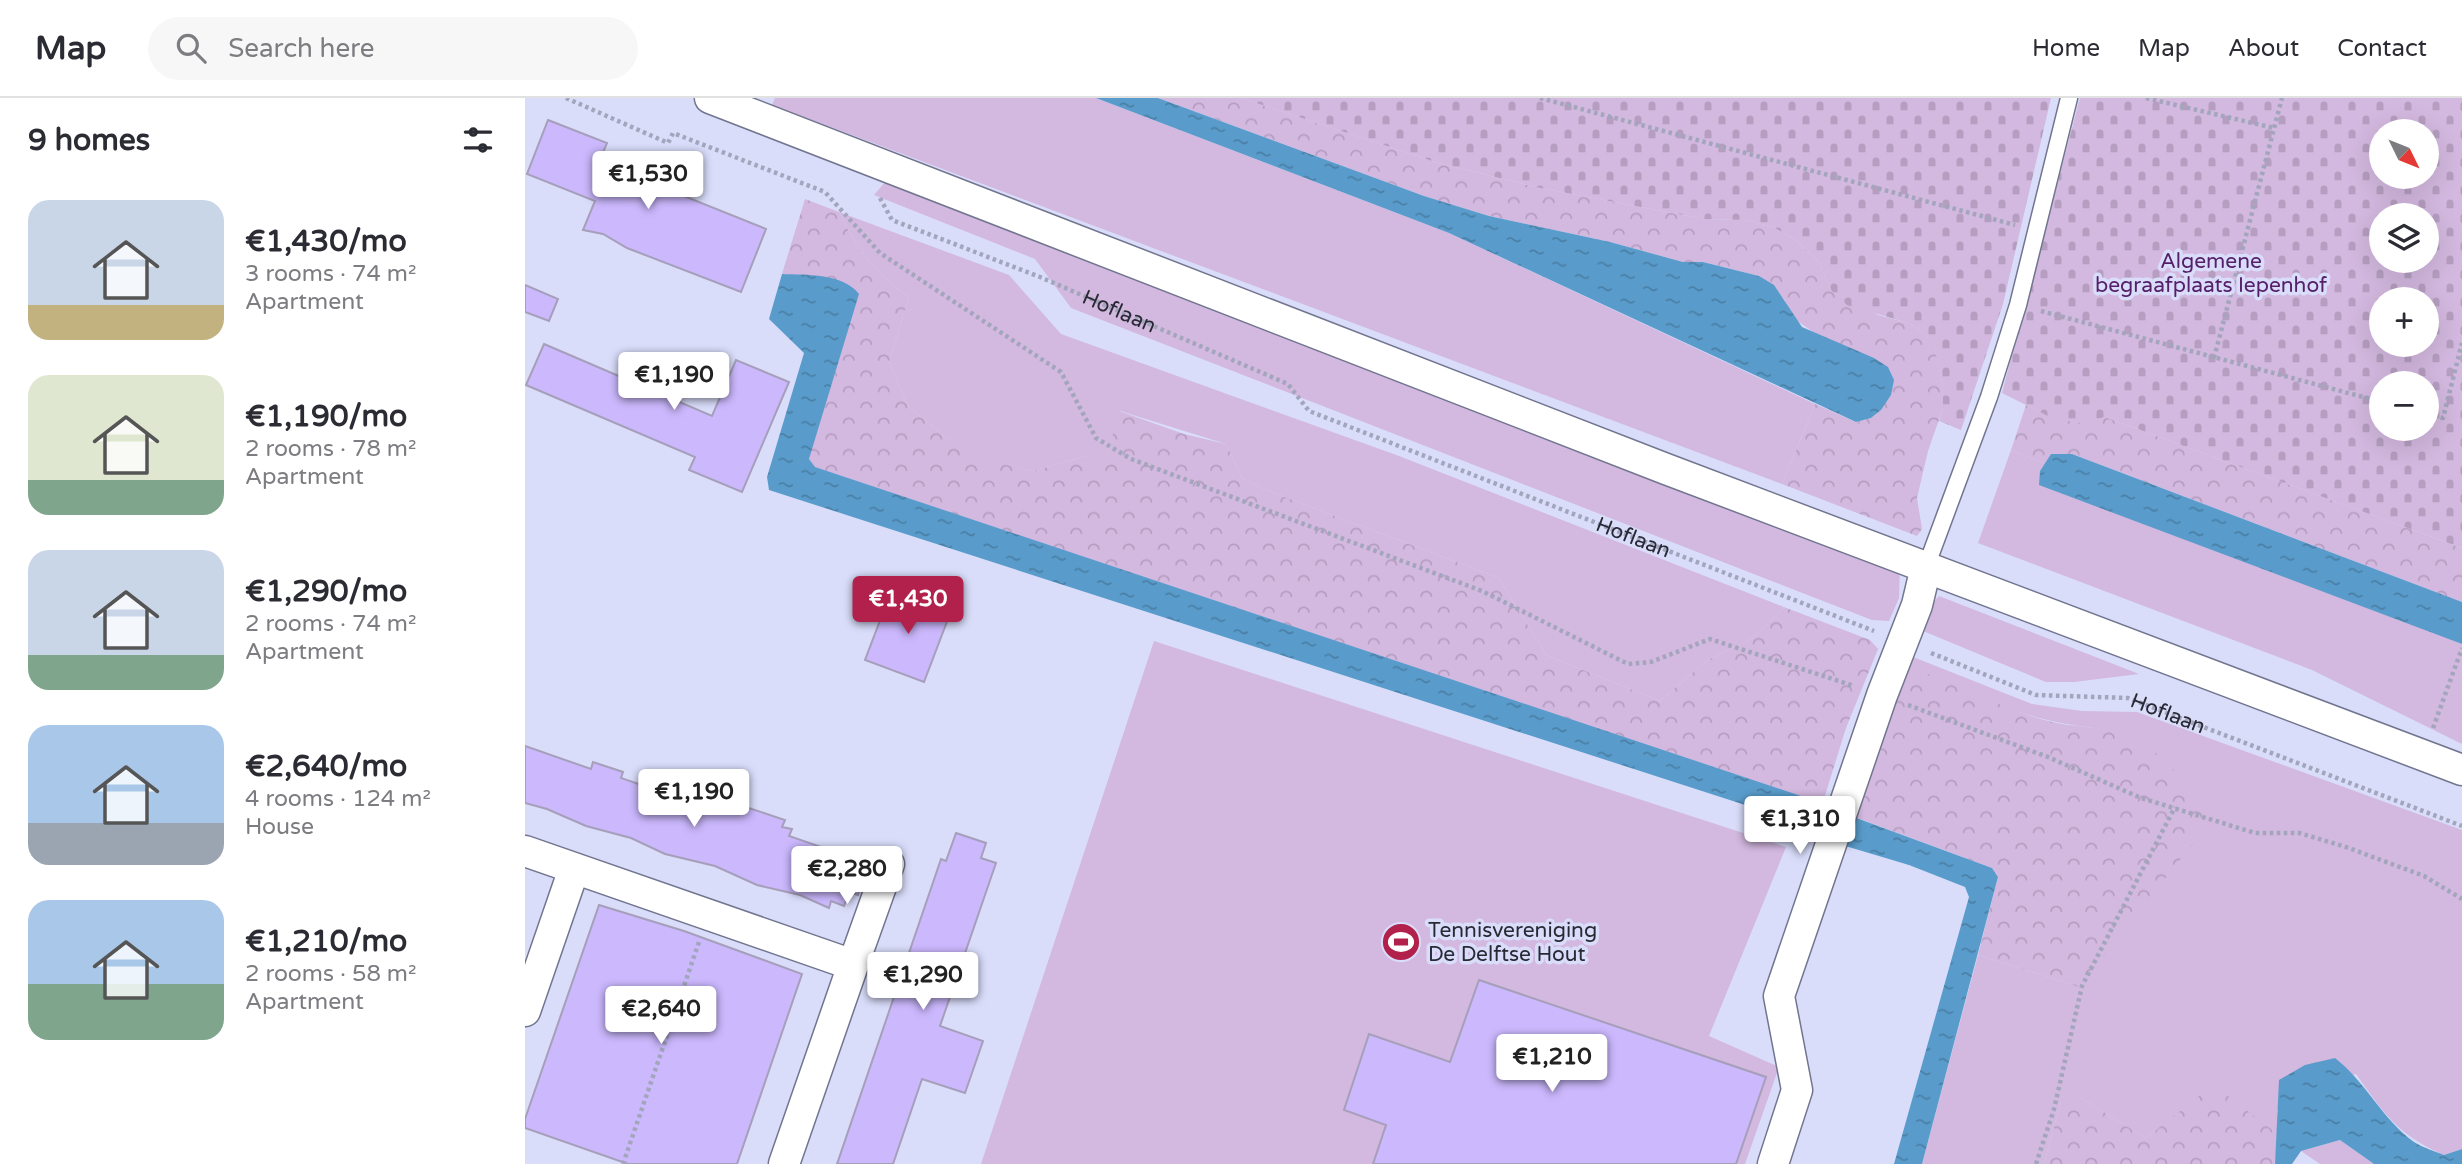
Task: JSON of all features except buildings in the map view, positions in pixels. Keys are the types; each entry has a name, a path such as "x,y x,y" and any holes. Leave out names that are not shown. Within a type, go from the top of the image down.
{"street":[{"path":"710,98 1926,567 2462,770"},
{"path":"1773,1164 1797,1090 1779,996 1882,695 1917,605 1926,567"},
{"path":"525,851 853,965"},
{"path":"784,1164 889,864"},
{"path":"525,1011 574,869"}],"lane":[{"path":"1926,567 1989,397 2018,305 2069,98"}],"path":[{"path":"566,98 668,143 674,133 825,192 880,253 1061,372 1096,438 1131,459 1482,591 1628,664 1651,662 1710,639 1882,695 2048,757 2141,798 2255,833 2299,833 2346,847 2424,876 2462,899"},
{"path":"1540,98 2037,230"},
{"path":"2146,98 2274,128"},
{"path":"2214,358 2282,98"},
{"name":"Hoflaan","path":"859,157 892,220 1040,277 1288,384 1309,411 2036,695 2128,698 2462,826"},
{"path":"2018,305 2369,399"},
{"path":"2439,417 2443,418 2462,343"},
{"path":"2423,755 2462,648"},
{"path":"2036,1164 2054,1109 2082,986 2175,807"},
{"path":"623,1164 708,915"}],"green space":[{"path":"775,98 1096,98 1449,233 1815,404 1782,484 772,105"},
{"path":"1158,98 1241,98 1438,163 1540,188 1704,219 1746,220 1773,227 1796,240 1819,262 1831,290 1878,315 1908,323 1925,334 1935,348 1943,387 1943,408 1928,451 1917,498 1922,529 1917,536 1782,484 1815,404 1856,422 1871,418 1881,410 1816,334 1793,318 1784,299 1759,276 1703,262 1683,262 1610,242 1489,216 1424,196"},
{"path":"1241,98 2051,98 2003,304 1961,430 1939,421 1943,408 1943,387 1935,349 1925,334 1908,323 1847,305 1831,290 1819,262 1796,240 1773,227 1746,220 1704,219 1540,188 1438,163"},
{"name":"Algemene begraafplaats Iepenhof","path":"2080,98 2462,98 2462,548 2105,417 2078,423 2052,418 2002,393"},
{"path":"886,181 1900,565 1899,598 1889,621 1872,620 1071,308 1035,259 874,195"},
{"path":"805,199 839,212 868,259 886,279 909,297 889,362 908,406 971,457 1033,471 1086,456 1107,456 1119,411 1184,434 1226,444 1242,478 1261,488 1499,578 1546,655 1660,701 1706,661 1753,638 1784,607 1870,640 1878,649 1846,728 1818,818 1796,809 1800,796 814,467 809,459 840,281 782,274"},
{"path":"839,212 1009,275 1061,334 1399,456 1784,607 1753,638 1706,661 1660,701 1546,655 1499,578 1261,488 1242,478 1226,444 1120,411 1107,456 1086,456 1033,471 971,458 908,406 889,362 909,297 886,279 868,259"},
{"path":"2026,405 2065,420 2105,417 2462,548 2462,602 2072,454 2051,454 2045,464 2011,450"},
{"path":"2011,450 2045,464 2040,471 2462,644 2462,744 2312,670 1978,543"},
{"path":"1939,596 2139,674 2074,682 2046,682 1923,631 1929,607"},
{"name":"Tennisvereniging De Delftse Hout","path":"1154,641 1786,847 1709,1036 1779,1067 1745,1164 981,1164"},
{"path":"1908,655 2032,704 2082,711 2137,712 2462,830 2462,1149 2444,1155 2415,1140 2384,1112 2356,1074 2277,1110 2279,1135 2254,1117 2157,1129 2146,1138 2076,1095 2061,1102 2044,1164 1922,1164 1978,955 2079,987 2094,728 2027,715 1930,675 1892,664"},
{"path":"1892,664 1934,676 2036,717 2068,725 2113,731 2135,738 2171,767 2208,815 2202,832 2079,987 1978,955 1998,877 1992,868 1852,816"},
{"path":"2208,1089 2220,1090 2279,1135 2275,1164 2044,1164 2061,1102 2067,1095 2076,1095 2146,1138"},
{"path":"2340,1140 2374,1164 2320,1164 2301,1151"}],"water":[{"path":"1096,98 1158,98 1424,196 1489,216 1610,242 1683,262 1703,262 1759,276 1774,285 1802,327 1874,358 1888,367 1894,380 1891,395 1881,410 1871,418 1856,422 1449,233"},
{"path":"782,274 834,279 844,282 859,294 809,459 815,467 1801,796 1792,820 769,490 767,477 804,353 769,319"},
{"path":"2051,454 2072,454 2462,602 2462,644 2039,485 2040,471"},
{"path":"1851,816 1992,868 1998,877 1922,1164 1894,1164 1969,897 1965,887 1909,865 1842,845"},
{"path":"2335,1058 2356,1078 2403,1133 2418,1144 2444,1155 2462,1149 2462,1164 2374,1164 2340,1140 2301,1151 2292,1164 2275,1164 2279,1080 2305,1065"}],"place":[{"name":"Tennisvereniging De Delftse Hout","path":"1401,942"}]}
